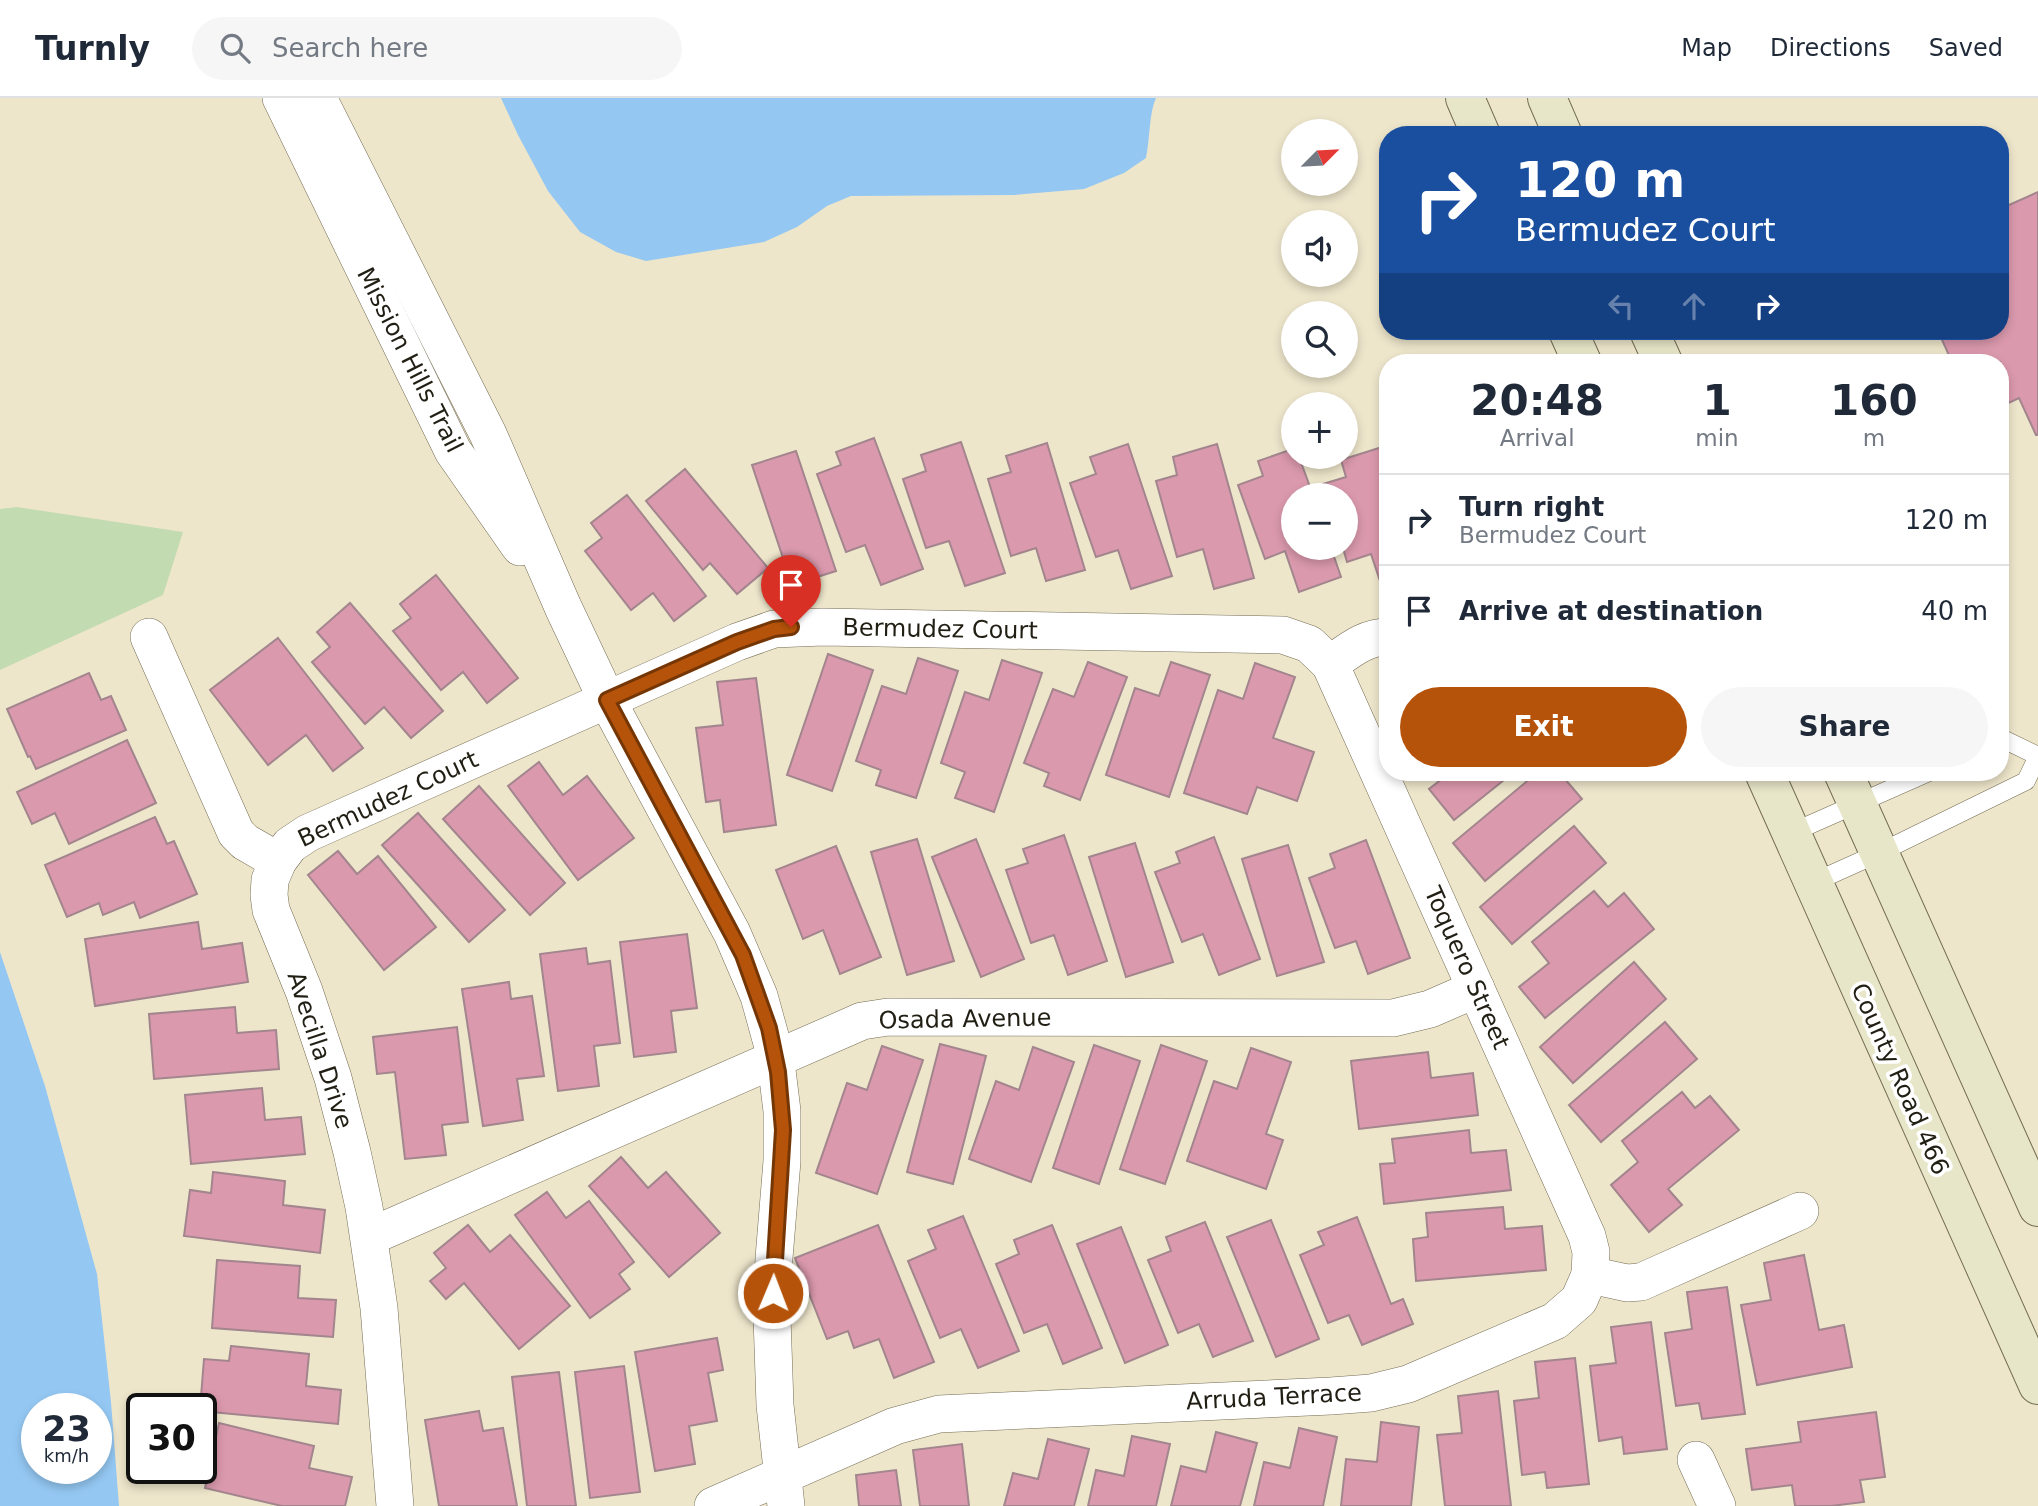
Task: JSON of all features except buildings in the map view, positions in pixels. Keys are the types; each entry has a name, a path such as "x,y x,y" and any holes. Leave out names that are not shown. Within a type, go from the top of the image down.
{"main road":[{"path":"1465,98 1477,126"},
{"path":"1547,98 1559,126"},
{"name":"County Road 466","path":"1768,781 2038,1385"},
{"path":"1850,788 2038,1207"}],"street":[{"name":"Mission Hills Trail","path":"281,98 453,451 562,607"},
{"name":"Mission Hills Trail","path":"318,98 488,434 562,607 607,700 743,955 763,1008 775,1057 783,1130 774,1258 773,1362 784,1491"},
{"name":"Bermudez Court","path":"278,861 290,845 308,833 737,642 774,629 791,627 1283,635 1309,644 1330,664"},
{"path":"149,637 236,832 245,842 278,861"},
{"path":"1330,664 1363,641 1379,637"},
{"name":"Toquero Street","path":"1330,664 1379,773"},
{"name":"Toquero Street","path":"1383,781 1587,1236 1591,1252 1590,1275"},
{"name":"Avecilla Drive","path":"278,861 270,880 271,910 304,991 333,1078 352,1152 369,1237 379,1308 396,1506"},
{"name":"Osada Avenue","path":"369,1237 775,1057 845,1027 875,1018 1393,1018 1430,1009 1476,989"},
{"path":"1590,1275 1626,1283 1641,1282 1800,1211"},
{"name":"Arruda Terrace","path":"713,1506 784,1491 902,1423 949,1412 1331,1396 1395,1388 1437,1373 1555,1321 1579,1300 1590,1275"},
{"path":"1696,1460 1717,1506"}],"lane":[{"path":"1812,883 2026,781 2038,756 2009,742"},
{"path":"1791,833 1850,788 1885,781"}],"green space":[{"path":"17,507 183,532 163,595 0,670 0,509"}],"water":[{"path":"501,98 1156,98 1146,158 1124,173 1084,189 1014,195 851,196 827,206 797,227 764,242 646,261 616,252 580,232 548,191"},
{"path":"0,952 45,1086 97,1274 110,1393 21,1393 21,1484 112,1484 112,1415 119,1506 0,1506"}],"route":[{"path":"773,1293 783,1130 778,1072 769,1028 760,996 743,955 607,700 737,642 774,629 791,627"}]}
